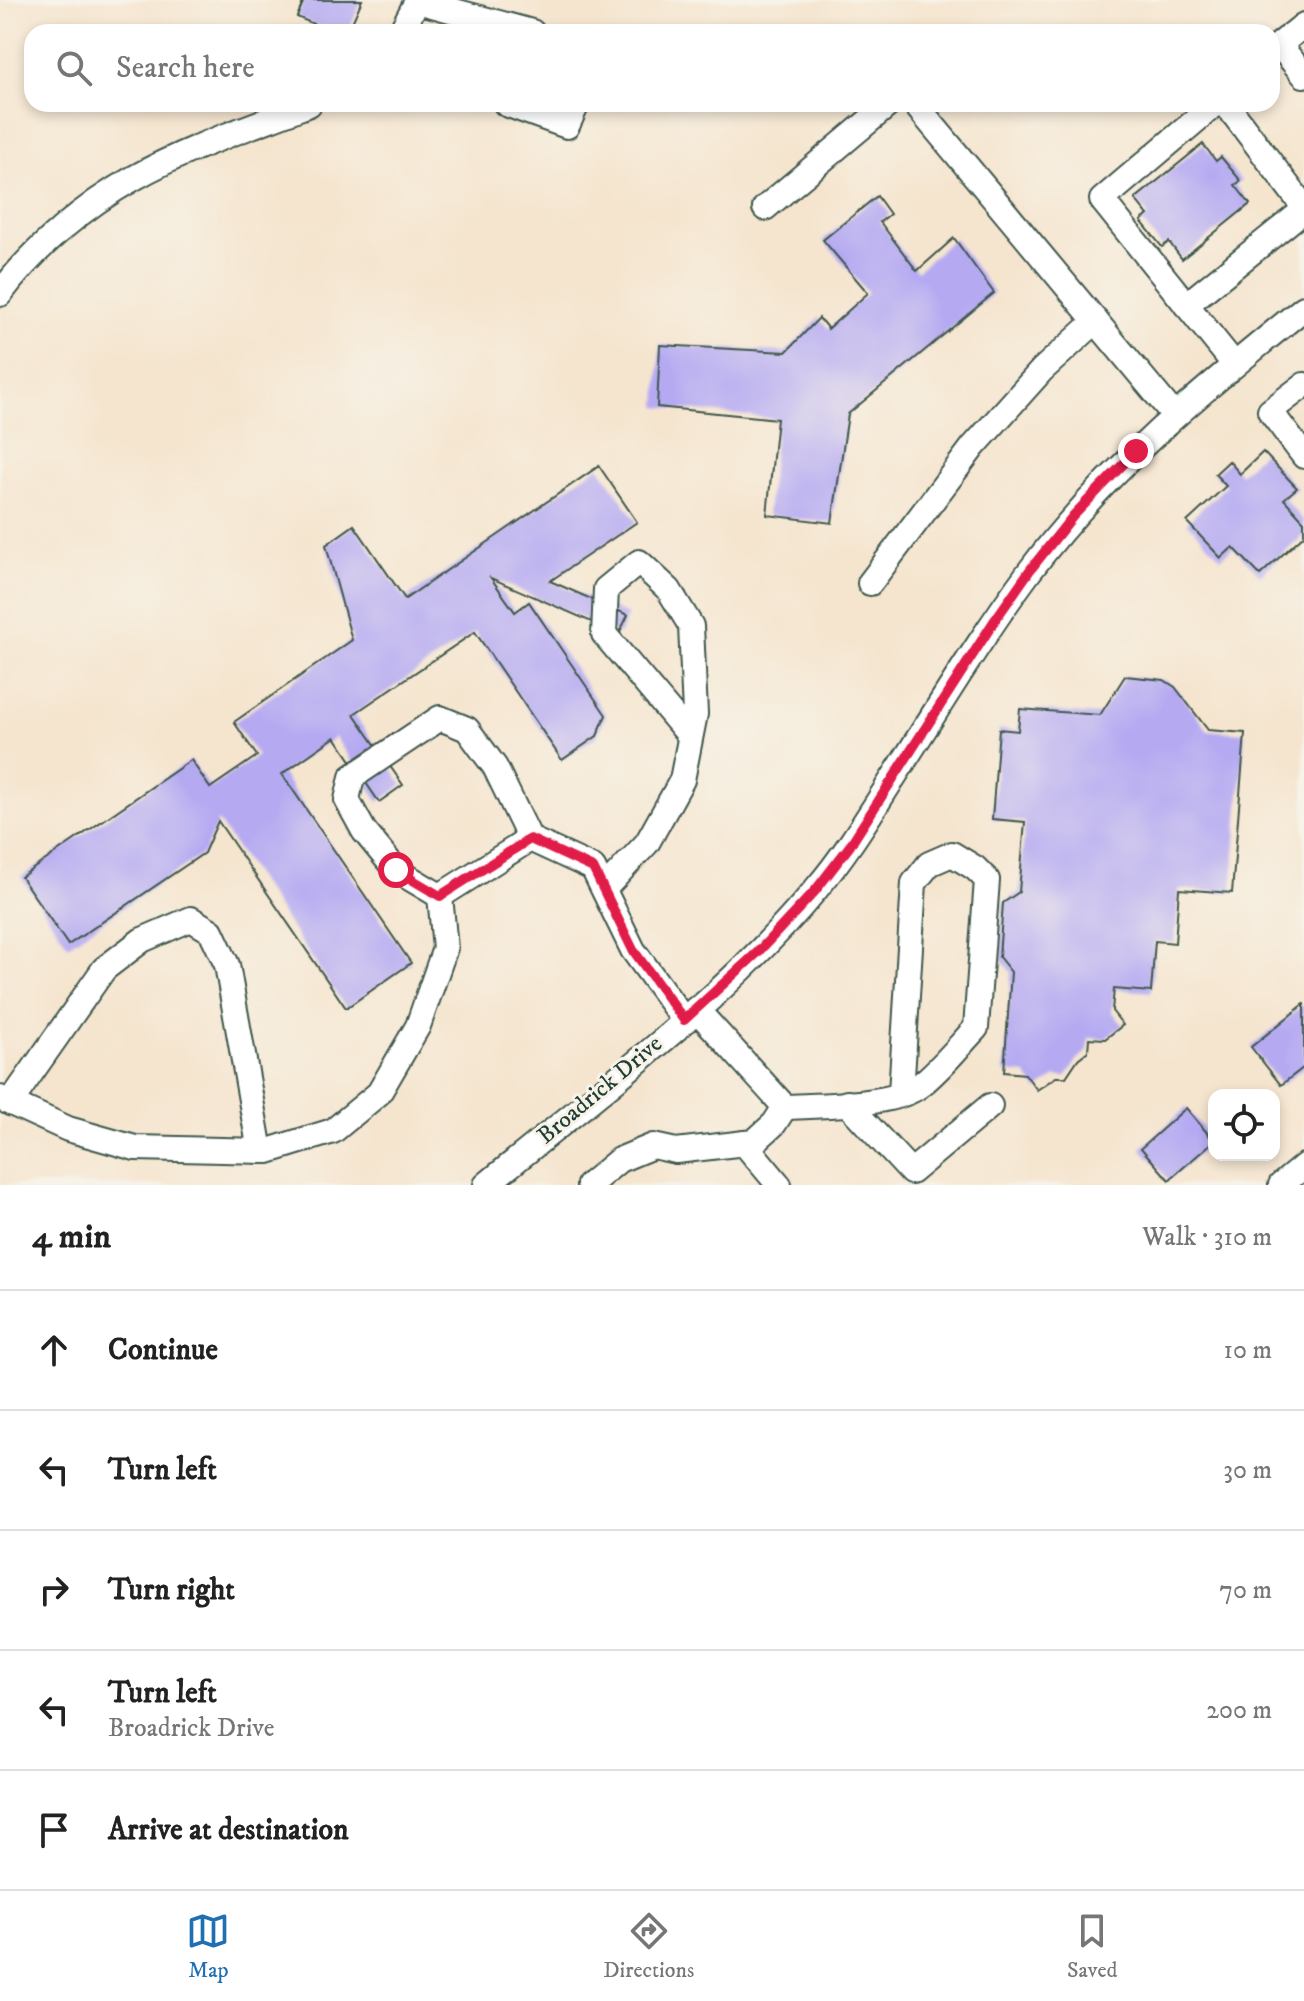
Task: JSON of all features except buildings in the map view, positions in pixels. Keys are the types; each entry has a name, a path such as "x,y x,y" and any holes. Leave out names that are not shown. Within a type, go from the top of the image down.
{"street":[{"path":"405,24 417,1 502,24"},
{"path":"1280,44 1304,25"},
{"path":"1280,46 1304,75"},
{"path":"0,294 49,241 90,205 134,177 289,112"},
{"path":"528,112 567,126 573,112"},
{"path":"765,208 879,112"},
{"path":"922,112 1174,415"},
{"path":"1206,112 1102,200 1234,364"},
{"path":"1186,305 1304,208 1232,112"},
{"name":"Broadrick Drive","path":"486,1185 690,1015 757,953 815,891 849,847 995,620 1073,516 1174,415 1304,308"},
{"path":"870,583 973,447 1042,370 1096,321"},
{"path":"1304,385 1270,411 1304,456"},
{"path":"604,889 647,843 682,780 695,714 691,626 669,590 639,562 606,589 604,634 690,736"},
{"path":"440,896 396,870 364,831 347,800 352,777 440,718 467,729 495,767 530,839 593,868 633,950 690,1015 785,1107 878,1101 917,1088 976,1028 987,880 975,868 952,854 929,864 914,883 901,1093"},
{"path":"440,896 530,839"},
{"path":"260,1151 227,965 211,931 191,919 142,940 104,969 5,1100 68,1129 135,1148 260,1151 268,1151 333,1131 379,1093 418,1026 445,948 440,896"},
{"path":"847,1103 911,1172 990,1106"},
{"path":"589,1185 619,1160 653,1146 676,1151 754,1142 774,1124 785,1107"},
{"path":"744,1143 779,1185"},
{"path":"1281,1185 1304,1166"}],"route":[{"path":"396,870 440,896 530,839 593,868 633,950 684,1020 757,953 815,891 849,847 1030,570 1073,516 1136,451"}]}
